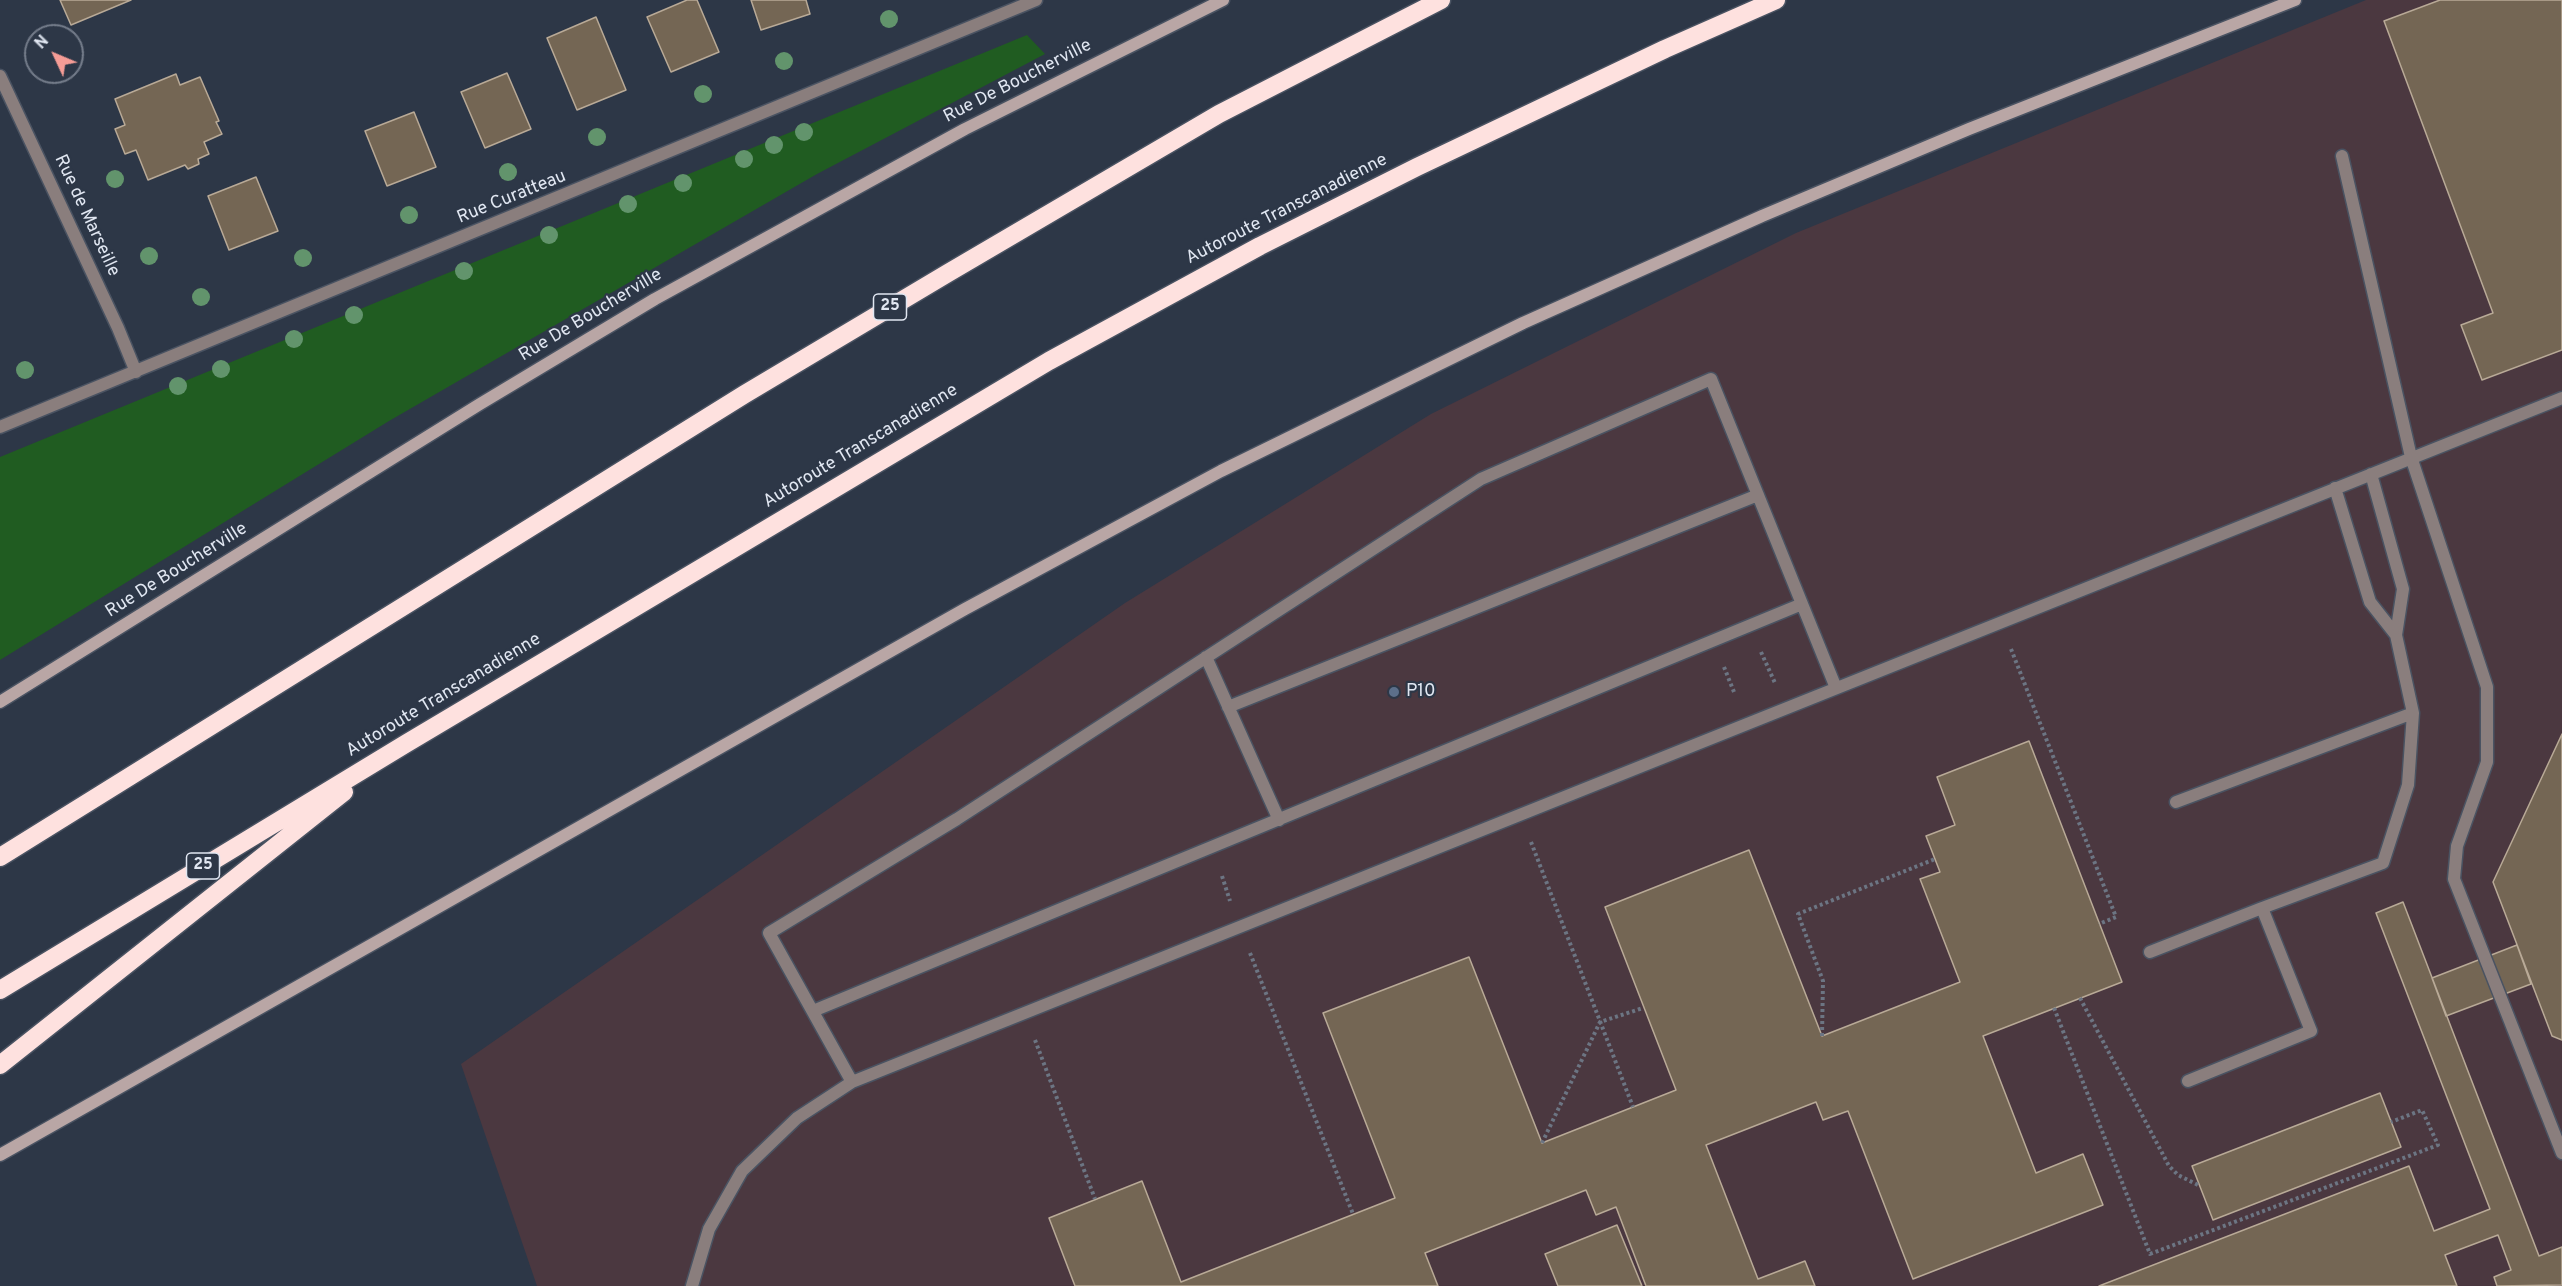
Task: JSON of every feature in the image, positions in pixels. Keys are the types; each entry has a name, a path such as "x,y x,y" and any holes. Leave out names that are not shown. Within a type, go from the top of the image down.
{"highway":[{"name":"25","path":"0,856 735,400 937,279 1220,114 1441,0"},
{"name":"Autoroute Transcanadienne","path":"0,990 407,743 991,394 1124,319 1260,246 1507,122 1776,0"},
{"path":"0,1065 407,743"}],"main road":[{"name":"Rue De Boucherville","path":"0,702 480,404 655,299 975,124 1223,0"},
{"path":"0,1155 965,609 1221,471 1523,323 1762,216 1970,129 2295,0"}],"street":[{"name":"Rue Curatteau","path":"0,427 1036,0"},
{"name":"Rue de Marseille","path":"0,76 118,328 136,372"},
{"path":"2342,156 2411,458 2487,687 2487,762 2457,846 2454,879 2556,1128 2562,1153"},
{"path":"852,1082 769,933 957,819 1481,479 1711,379 1836,688"},
{"path":"692,1286 709,1229 742,1172 797,1118 852,1082 2562,398"},
{"path":"2150,952 2383,863 2409,785 2413,713 2396,635 2403,589 2371,474"},
{"path":"2335,488 2370,602 2396,635"},
{"path":"1228,707 1758,495"},
{"path":"813,1011 1802,604"},
{"path":"1206,657 1279,820"},
{"path":"2176,802 2413,713"},
{"path":"2188,1081 2310,1031 2262,908"}],"path":[{"path":"2010,646 2116,917 2099,924"},
{"path":"1752,656 1761,652 1775,683"},
{"path":"1733,663 1724,667 1734,692"},
{"path":"1528,837 1633,1107"},
{"path":"1822,1036 1823,981 1798,914 1935,859"},
{"path":"1230,873 1220,876 1232,905"},
{"path":"1250,951 1353,1215"},
{"path":"2080,998 2169,1166 2178,1175 2200,1186"},
{"path":"1542,1143 1600,1022 1642,1008"},
{"path":"2054,1008 2150,1254 2438,1145 2422,1110 2391,1122"},
{"path":"1025,1012 1095,1199"}],"shaded area":[{"path":"2366,0 2562,0 2562,1286 537,1286 461,1064 1125,603 1431,414 1796,233"}],"green space":[{"path":"1027,35 1045,54 817,174 389,421 0,660 0,457"}],"building":[{"path":"60,0 131,0 73,24 71,24"},
{"path":"687,0 697,0 719,52 671,72 647,17"},
{"path":"751,0 806,0 810,14 761,30"},
{"path":"2440,0 2562,0 2562,350 2482,380 2461,325 2493,313 2384,21"},
{"path":"596,17 626,90 577,110 547,38"},
{"path":"507,73 531,129 485,148 461,92"},
{"path":"176,74 180,85 200,77 219,121 216,122 222,134 204,142 209,154 198,159 199,164 188,169 185,165 148,180 136,150 125,154 115,129 125,125 115,99"},
{"path":"414,112 436,167 387,186 365,131"},
{"path":"256,177 278,231 229,250 208,196"},
{"path":"2562,734 2562,1040 2552,1036 2493,882"},
{"path":"2029,741 2122,982 1983,1036 2036,1173 2083,1154 2103,1205 1913,1279 1848,1111 1823,1120 1816,1102 1706,1145 1758,1279 1805,1261 1815,1286 1646,1286 1616,1207 1596,1215 1586,1190 1425,1253 1438,1286 1075,1286 1049,1218 1142,1181 1181,1282 1395,1198 1323,1013 1469,957 1542,1143 1676,1090 1605,907 1749,850 1822,1036 1960,982 1920,879 1940,872 1926,836 1955,825 1937,777"},
{"path":"2403,902 2539,1256 2562,1247 2562,1285 2497,1286 2494,1277 2511,1270 2498,1235 2445,1255 2457,1286 2099,1286 2409,1166 2434,1231 2490,1209 2376,913"},
{"path":"2517,945 2531,984 2446,1016 2432,978"},
{"path":"2380,1093 2401,1147 2213,1220 2192,1166"},
{"path":"1617,1225 1642,1286 1558,1286 1545,1254"}],"place":[{"name":"P10","path":"1394,692"}]}
